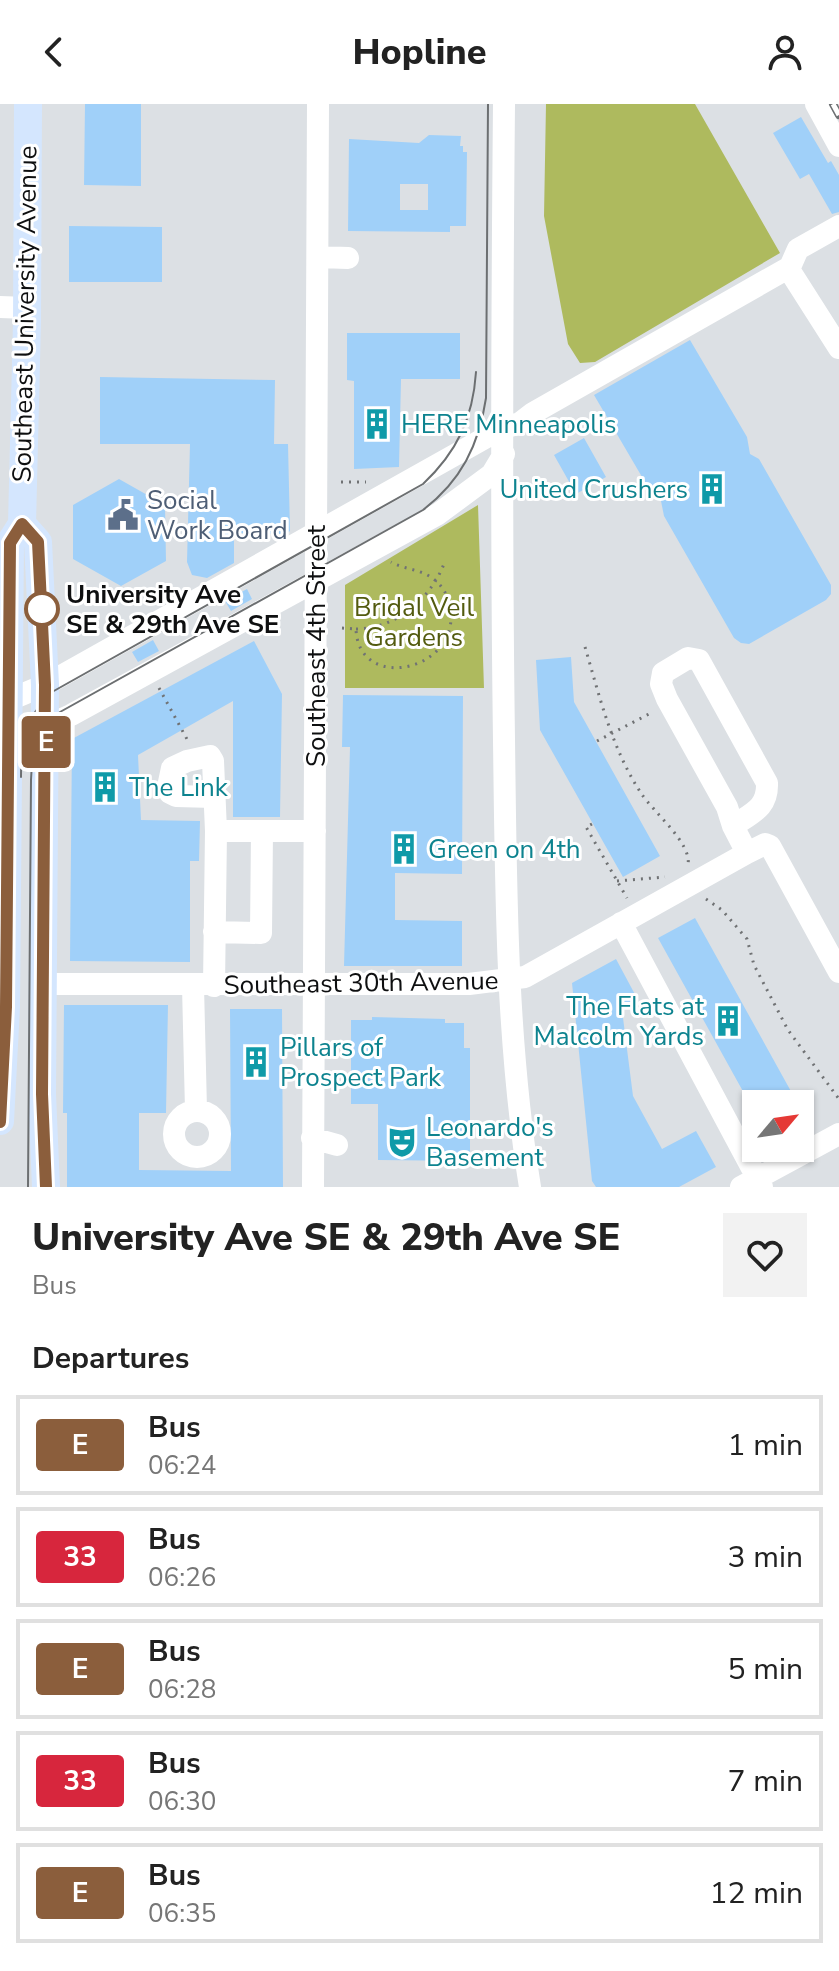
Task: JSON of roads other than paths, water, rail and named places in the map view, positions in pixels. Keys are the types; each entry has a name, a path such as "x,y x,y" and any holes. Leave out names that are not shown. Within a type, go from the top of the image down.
{"main road":[{"name":"Southeast University Avenue","path":"22,524 13,308 28,104"},
{"path":"0,1121 6,1007 4,838 10,543 22,524 38,542 47,727 43,984 46,1187"}],"street":[{"name":"Southeast 4th Street","path":"313,1187 318,104"},
{"path":"7,744 47,727 318,581 438,514 492,474 502,456 510,426 504,104"},
{"path":"816,104 839,146"},
{"path":"9,700 45,685 788,268 798,249 839,226"},
{"path":"319,257 348,258"},
{"path":"788,268 839,348"},
{"path":"502,456 508,980 519,1110 530,1187"},
{"path":"733,826 759,808 768,797 767,783 699,660 688,658 663,673 661,684 727,807 733,826 747,853 765,844 770,846 839,972"},
{"path":"196,1110 204,986 214,932 214,797"},
{"path":"216,831 315,831"},
{"path":"214,932 261,933 262,831"},
{"name":"Southeast 30th Avenue","path":"43,984 469,984 525,977 625,912 696,881 747,853"},
{"path":"625,912 754,1184 839,1134"},
{"path":"312,1138 337,1145"}],"tram line":[{"path":"28,1187 31,780 38,742 46,727 60,712 423,510 458,474 479,431 486,398 488,104"},
{"path":"21,777 26,730 35,712 52,692 423,484 454,447 461,433 471,404 476,372"}],"railway":[{"path":"833,104 839,115"}],"place":[{"name":"HERE Minneapolis","path":"377,424"},
{"name":"United Crushers","path":"712,489"},
{"name":"Social Work Board","path":"123,515"},
{"name":"University Ave SE & 29th Ave SE","path":"42,609"},
{"name":"The Link","path":"105,787"},
{"name":"Green on 4th","path":"404,849"},
{"name":"The Flats at Malcolm Yards","path":"728,1021"},
{"name":"Pillars of Prospect Park","path":"256,1062"},
{"name":"Leonardo's Basement","path":"402,1142"}],"park label":[{"name":"Bridal Veil Gardens","path":"414,622"}]}
